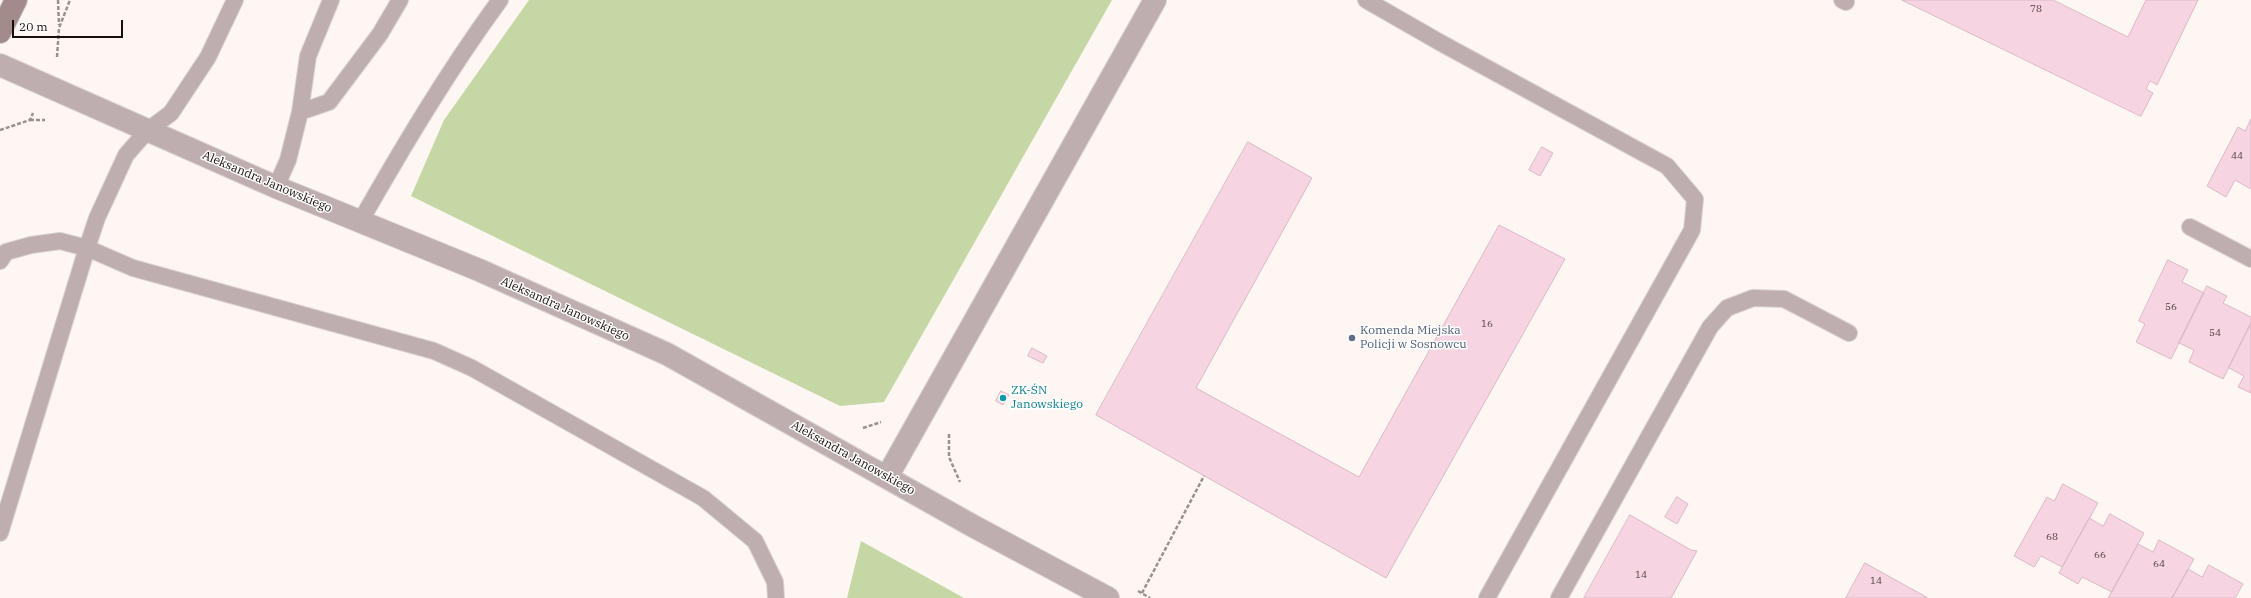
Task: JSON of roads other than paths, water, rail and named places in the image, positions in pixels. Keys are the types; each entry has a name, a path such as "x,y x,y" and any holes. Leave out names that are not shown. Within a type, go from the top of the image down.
{"street":[{"path":"0,32 16,0"},
{"path":"887,477 1155,0"},
{"name":"Aleksandra Janowskiego","path":"0,65 276,187 479,270 667,354 1108,598"}],"lane":[{"path":"0,533 87,248 98,218 126,155 147,130 171,113 208,57 235,0"},
{"path":"276,187 288,160 300,112 308,56 332,0"},
{"path":"300,112 329,102 380,34 400,0"},
{"path":"360,222 418,121 465,47 500,0"},
{"path":"1366,0 1441,43 1667,166 1695,199 1692,230 1487,598"},
{"path":"2190,227 2251,259"},
{"path":"0,261 6,252 31,245 60,241 87,248 133,268 434,351 472,368 703,498 755,541 775,582 776,598"},
{"path":"1559,598 1710,327 1727,308 1753,298 1784,299 1850,333"}],"place":[{"name":"Komenda Miejska Policji w Sosnowcu","path":"1352,338"},
{"name":"ZK-ŚN Janowskiego","path":"1003,398"}]}
